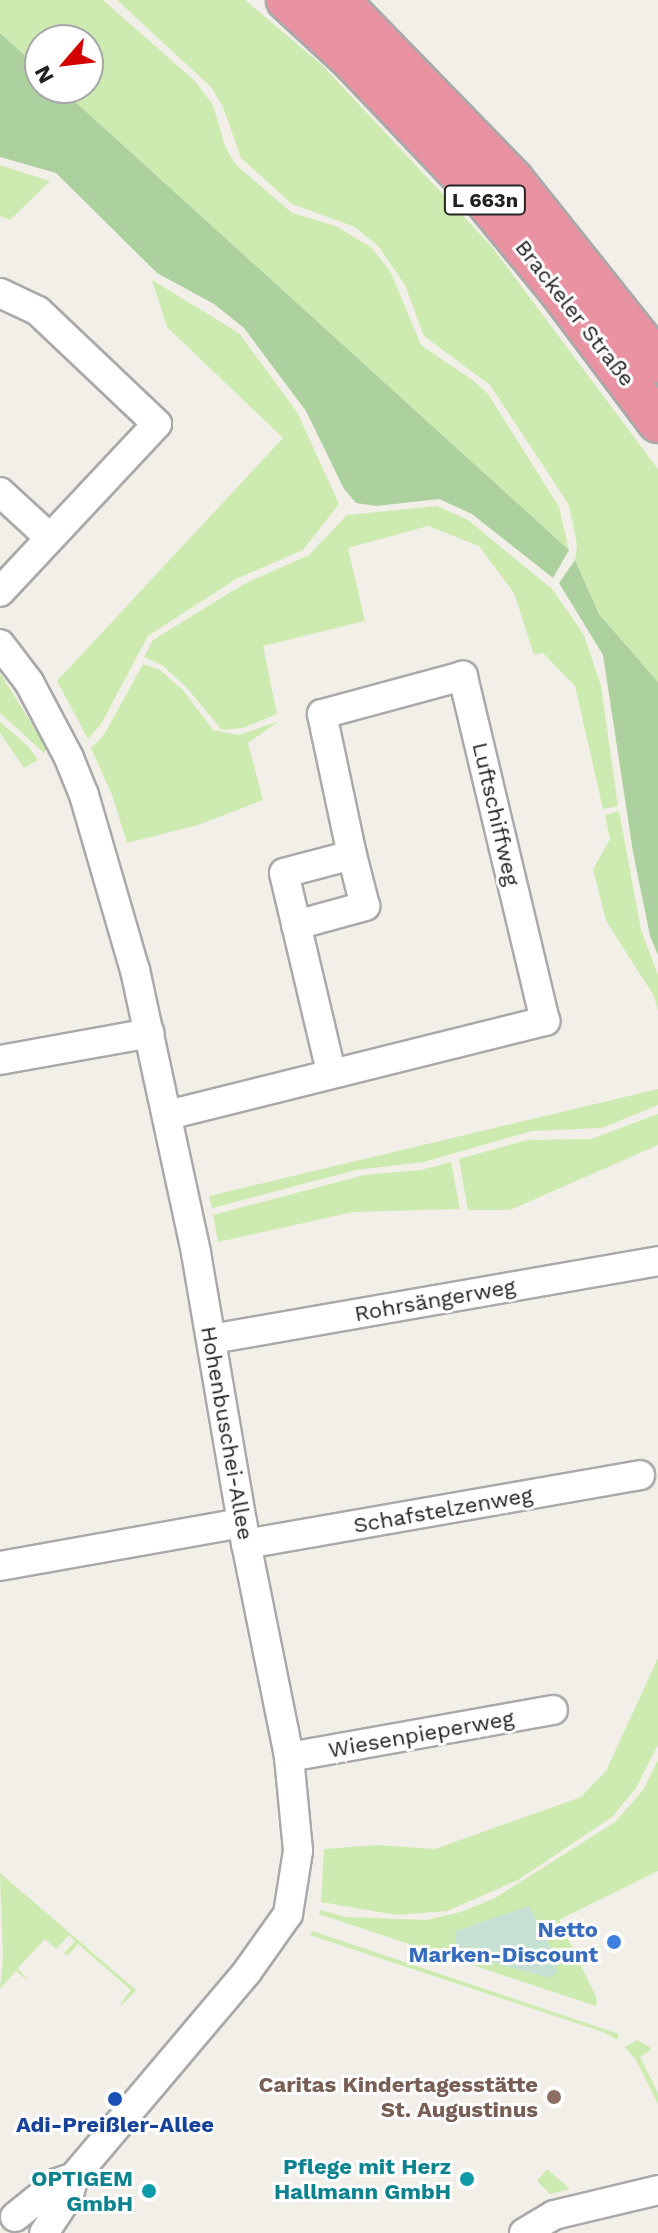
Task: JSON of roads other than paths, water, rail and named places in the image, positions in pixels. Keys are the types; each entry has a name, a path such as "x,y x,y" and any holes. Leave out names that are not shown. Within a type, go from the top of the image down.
{"highway":[{"name":"Brackeler Straße","path":"287,0 350,58 485,200 559,290 658,422"},
{"name":"Brackeler Straße","path":"338,0 513,180 658,362"}],"street":[{"path":"0,293 38,311 157,424 0,592"},
{"path":"0,492 49,537"},
{"name":"Hohenbuschei-Allee","path":"0,644 29,682 52,722 84,795 150,1033 212,1339 244,1534 289,1757 298,1851 288,1914 247,1972 74,2177 69,2195 44,2233"},
{"name":"Luftschiffweg","path":"168,1115 545,1021 463,676 322,714 365,906 296,925"},
{"path":"331,1072 284,873 352,855"},
{"path":"0,1060 150,1033"},
{"name":"Rohrsängerweg","path":"212,1339 658,1261"},
{"name":"Schafstelzenweg","path":"0,1566 244,1534 640,1475"},
{"name":"Wiesenpieperweg","path":"289,1757 553,1710"},
{"name":"Hohenbuschei-Allee","path":"17,2222 57,2183 74,2177"},
{"path":"524,2233 554,2215 658,2190"}],"place":[{"name":"Netto Marken-Discount","path":"614,1942"},
{"name":"Caritas Kindertagesstätte St. Augustinus","path":"554,2097"},
{"name":"Adi-Preißler-Allee","path":"115,2099"},
{"name":"Pflege mit Herz Hallmann GmbH","path":"467,2179"},
{"name":"OPTIGEM GmbH","path":"149,2191"}]}
